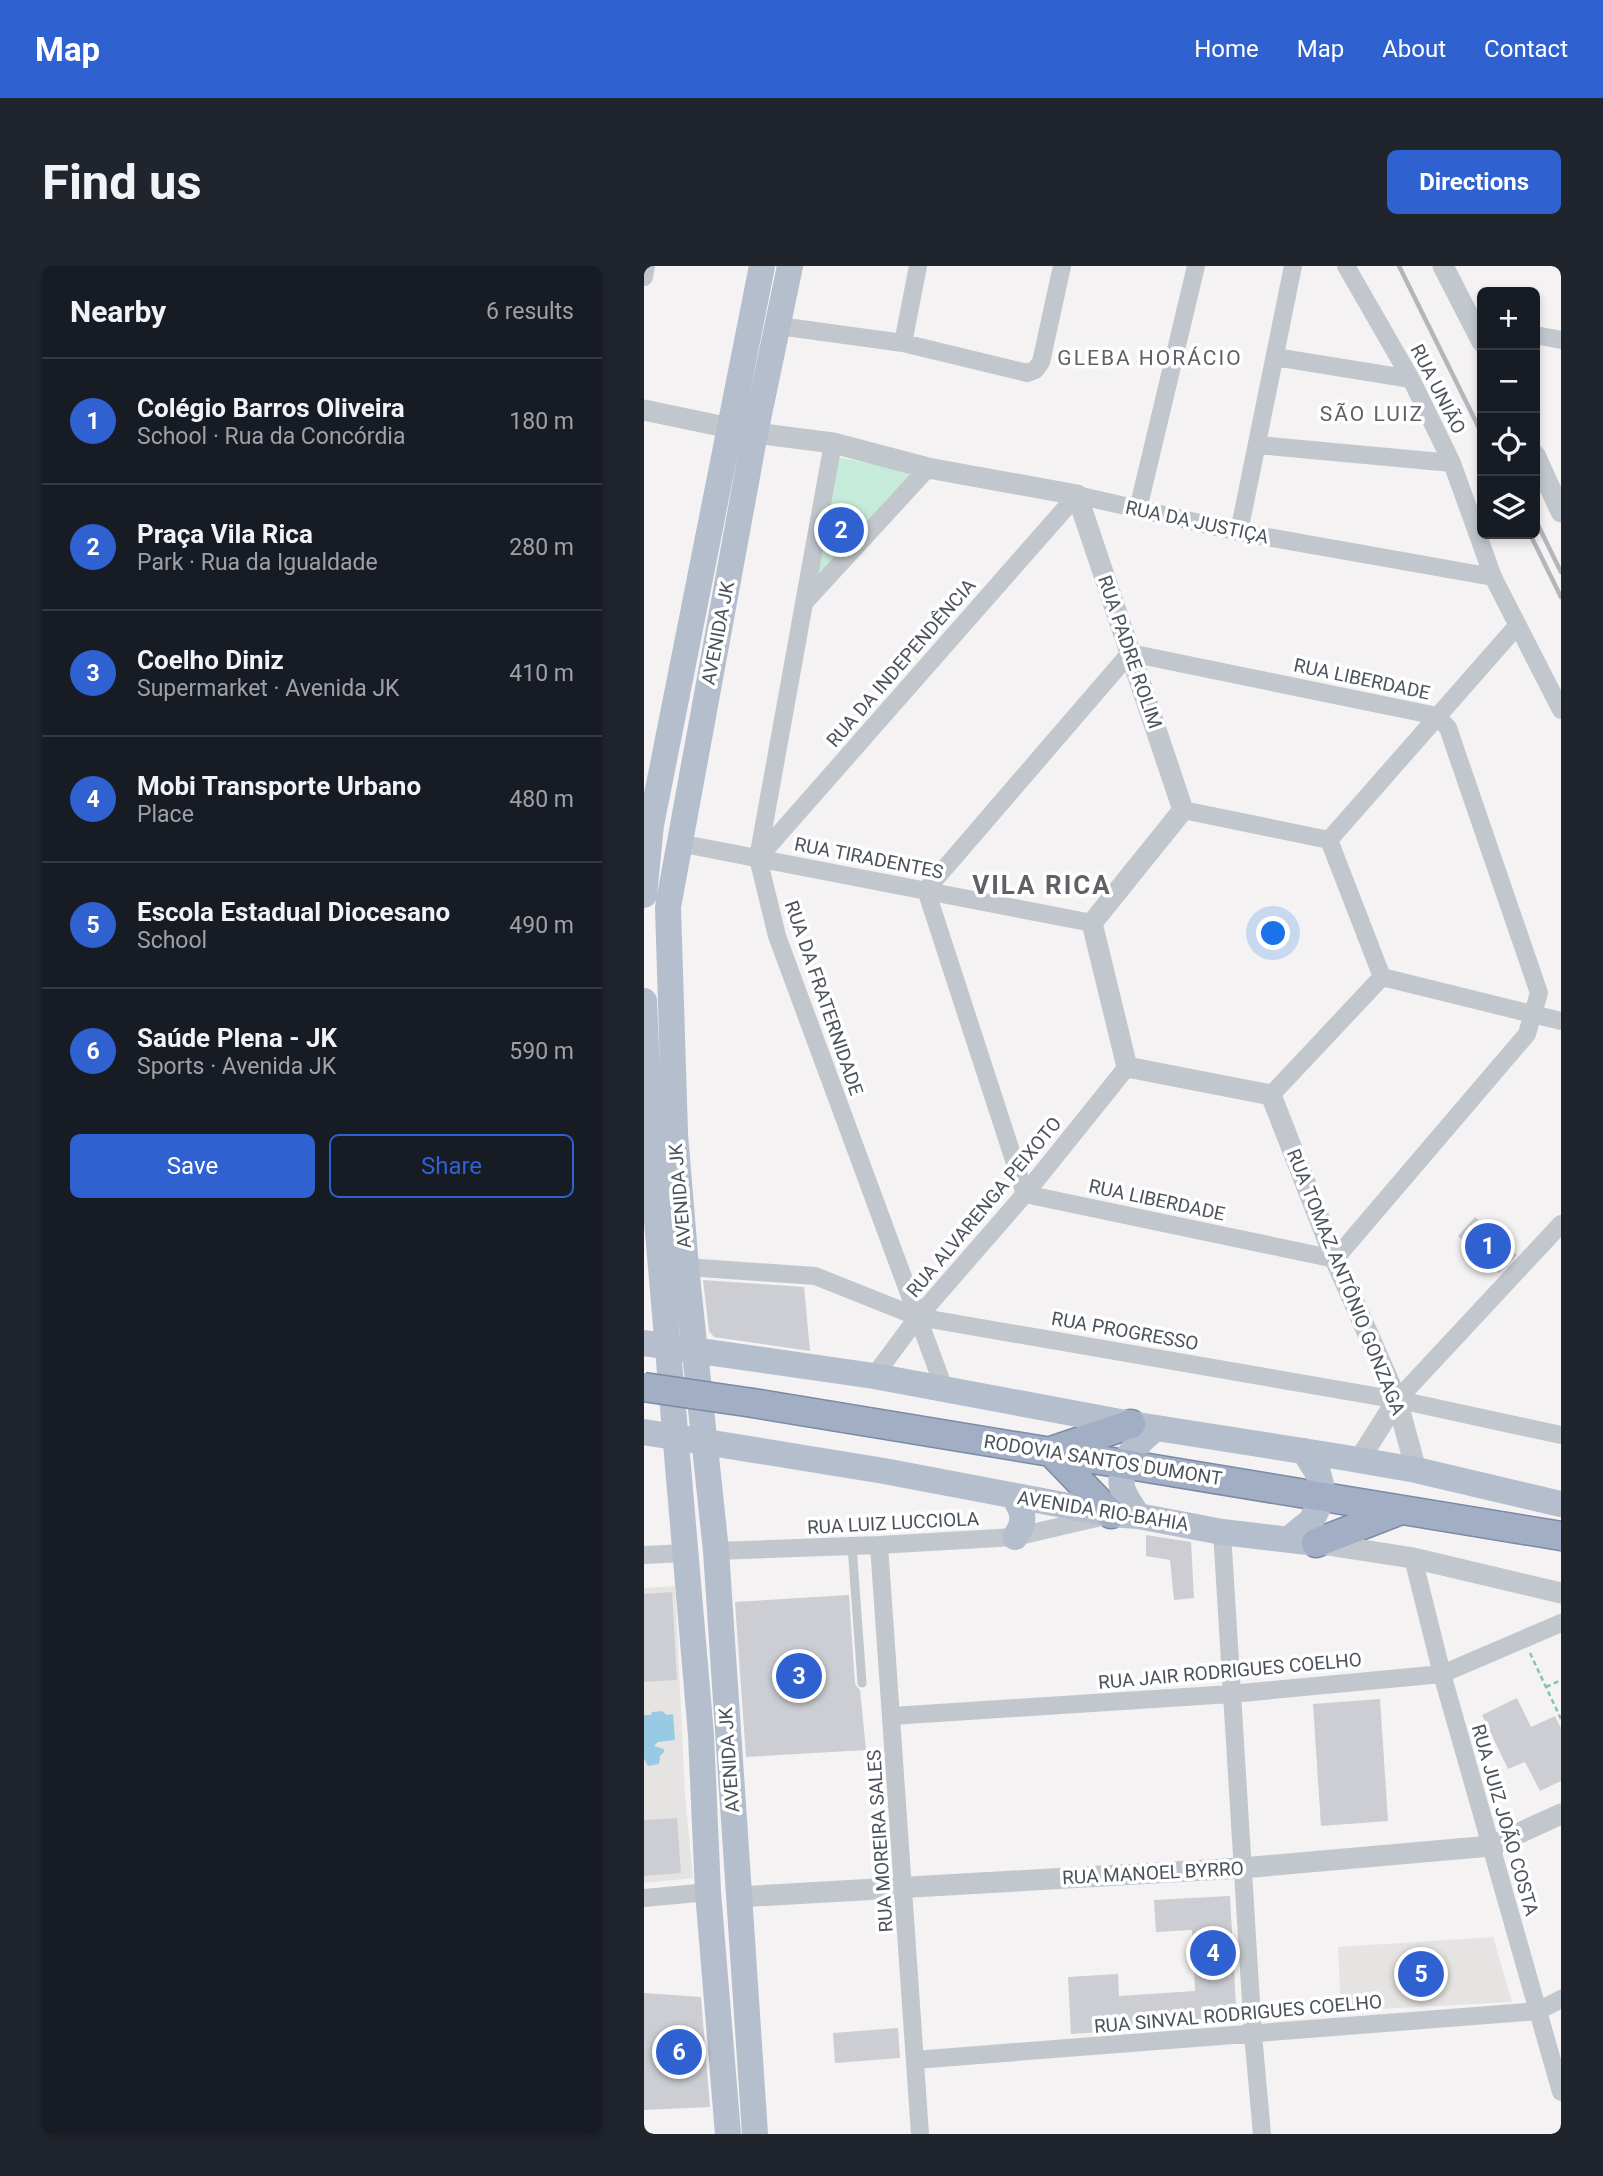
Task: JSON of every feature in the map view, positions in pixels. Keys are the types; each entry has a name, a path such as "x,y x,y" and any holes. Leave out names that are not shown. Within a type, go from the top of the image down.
{"highway":[{"name":"RODOVIA SANTOS DUMONT","path":"644,1387 1561,1536"},
{"path":"1049,1451 1144,1426"},
{"path":"1049,1451 1124,1515"},
{"path":"1303,1541 1404,1509"}],"main road":[{"name":"AVENIDA JK","path":"755,2134 716,1551 704,1441 670,1348 686,1267 675,1135 668,907 743,431 762,266"},
{"name":"AVENIDA JK","path":"644,895 647,831 743,431 779,326 790,266"},
{"name":"AVENIDA JK","path":"644,1001 647,1137 670,1348 701,1735 708,1892 728,2134"},
{"path":"670,1348 874,1376 1144,1426 1359,1460 1416,1470 1561,1504"},
{"path":"1124,1515 1122,1488 1125,1464 1144,1426"},
{"name":"AVENIDA RIO-BAHIA","path":"644,1432 884,1471 1014,1497 1222,1532 1303,1541"},
{"path":"1303,1541 1324,1496 1318,1473 1304,1451"},
{"path":"1014,1497 1024,1516 1022,1528 1015,1537"}],"street":[{"path":"644,277 646,266"},
{"path":"903,343 918,266"},
{"path":"779,326 903,343 1027,373 1035,370 1041,362 1062,266"},
{"path":"1138,509 1196,266"},
{"path":"1239,532 1293,266"},
{"name":"RUA UNIÃO","path":"1346,266 1411,379 1452,463 1493,577"},
{"path":"1443,266 1477,327"},
{"path":"1540,336 1561,340"},
{"path":"1275,357 1411,379"},
{"name":"RUA DA JUSTIÇA","path":"645,416 833,443 928,468 1077,495 1239,532 1493,577"},
{"name":"RUA DA FRATERNIDADE","path":"833,443 758,858 777,936 944,1388"},
{"path":"1258,444 1452,463"},
{"path":"1540,466 1561,512"},
{"path":"804,603 928,468"},
{"name":"RUA PADRE ROLIM","path":"1077,495 1183,810"},
{"name":"RUA DA INDEPENDÊNCIA","path":"758,858 1077,495"},
{"path":"1493,577 1561,710"},
{"path":"1329,839 1517,626"},
{"path":"1025,1194 926,890 1130,653"},
{"name":"RUA LIBERDADE","path":"1025,1194 1335,1259 1527,1034 1539,993 1448,729 1437,716 1130,653"},
{"path":"1329,839 1183,810 1092,923 1127,1067 1271,1095 1382,977"},
{"path":"1329,839 1382,977"},
{"name":"RUA TIRADENTES","path":"679,842 1092,923"},
{"path":"1382,977 1561,1021"},
{"name":"RUA ALVARENGA PEIXOTO","path":"874,1376 918,1317 1025,1194 1127,1067"},
{"name":"RUA TOMAZ ANTÔNIO GONZAGA","path":"1271,1095 1335,1259 1397,1400 1416,1470"},
{"path":"1359,1460 1397,1400 1561,1224"},
{"name":"RUA PROGRESSO","path":"686,1267 815,1276 918,1317 1397,1400 1561,1435"},
{"name":"RUA LUIZ LUCCIOLA","path":"716,1551 1015,1537 1124,1515"},
{"path":"1222,1532 1253,2034 1262,2134"},
{"name":"AVENIDA RIO-BAHIA","path":"1303,1541 1413,1558 1561,1592"},
{"name":"RUA MOREIRA SALES","path":"879,1545 920,2134"},
{"path":"644,1555 686,1553"},
{"name":"RUA JUIZ JOÃO COSTA","path":"1413,1558 1442,1674 1561,2092"},
{"name":"RUA JAIR RODRIGUES COELHO","path":"891,1716 1231,1694 1442,1674 1561,1623"},
{"name":"RUA MANOEL BYRRO","path":"738,1897 1242,1868 1491,1846 1561,1814"},
{"path":"644,1898 708,1892"},
{"name":"RUA SINVAL RODRIGUES COELHO","path":"915,2060 1538,2011 1561,1999"}],"lane":[{"path":"852,1546 862,1683"}],"path":[{"path":"1523,1639 1561,1719"},
{"path":"1546,1687 1561,1680"}],"shaded area":[{"path":"675,1586 685,1795 693,1878 644,1883 644,1588"},
{"path":"1493,1937 1512,2002 1341,2011 1338,1947"}],"green space":[{"path":"837,457 912,472 810,589"}],"water":[{"path":"662,1711 667,1715 673,1714 675,1740 658,1742 654,1746 664,1749 659,1764 648,1766 644,1759 644,1715"}],"building":[{"path":"1475,1217 1517,1255 1499,1273 1458,1236"},
{"path":"703,1280 804,1287 810,1351 714,1337 709,1331"},
{"path":"1146,1535 1191,1542 1194,1598 1174,1600 1170,1560 1146,1556"},
{"path":"672,1592 677,1680 644,1682 644,1594"},
{"path":"849,1595 855,1684 860,1690 866,1750 746,1757 735,1602"},
{"path":"1517,1698 1531,1727 1555,1716 1561,1728 1561,1781 1540,1791 1525,1762 1508,1769 1482,1715"},
{"path":"1380,1699 1388,1821 1321,1826 1313,1704"},
{"path":"677,1818 681,1873 644,1876 644,1820"},
{"path":"1230,1896 1237,2023 1071,2034 1068,1977 1118,1974 1119,1996 1195,1991 1192,1930 1156,1932 1154,1900"},
{"path":"644,1993 701,1997 710,2107 644,2110"},
{"path":"898,2028 900,2058 835,2063 833,2033"}],"railway":[{"path":"1399,266 1477,424"},
{"path":"1540,529 1561,572"},
{"path":"1532,539 1561,597"}],"place":[{"name":"Praça Vila Rica","path":"841,530"},
{"name":"Colégio Barros Oliveira","path":"1488,1246"},
{"name":"Coelho Diniz","path":"799,1676"},
{"name":"Mobi Transporte Urbano","path":"1213,1953"},
{"name":"Escola Estadual Diocesano","path":"1421,1974"},
{"name":"Saúde Plena - JK","path":"679,2052"}],"district":[{"name":"GLEBA HORÁCIO","path":"1150,358"},
{"name":"SÃO LUIZ","path":"1372,414"},
{"name":"VILA RICA","path":"1042,885"}]}
